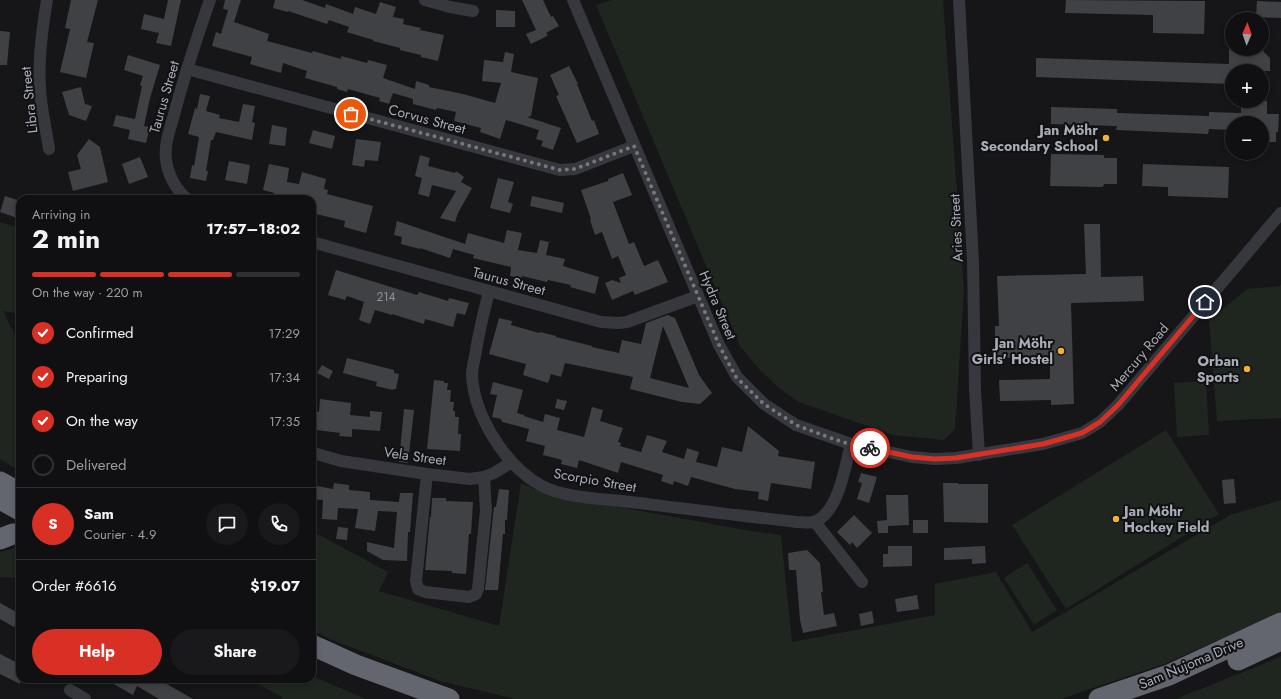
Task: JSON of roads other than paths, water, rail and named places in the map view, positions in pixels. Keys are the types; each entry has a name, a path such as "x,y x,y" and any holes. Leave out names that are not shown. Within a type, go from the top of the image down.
{"highway":[{"path":"7,488 16,503"},
{"path":"0,539 16,534"},
{"name":"Sam Nujoma Drive","path":"1099,699 1169,675 1281,623"},
{"name":"Sam Nujoma Drive","path":"1140,699 1168,690 1281,640"},
{"path":"316,648 356,665 449,699"},
{"path":"316,663 343,675 408,699"}],"street":[{"name":"Libra Street","path":"47,0 42,28 39,62 40,90 49,149"},
{"name":"Taurus Street","path":"182,195 171,178 166,160 166,145 186,69 210,0"},
{"path":"425,0 450,7 473,11"},
{"name":"Hydra Street","path":"573,0 724,357 736,377 764,404 796,425 851,444 920,458 946,459 979,454"},
{"name":"Aries Street","path":"959,0 973,262 975,396 979,454"},
{"name":"Corvus Street","path":"186,69 560,170 575,169 634,146"},
{"name":"Mercury Road","path":"979,454 1043,444 1082,433 1100,422 1118,405 1281,213"},
{"name":"Taurus Street","path":"316,243 601,322 618,323 636,319 698,296"},
{"name":"Scorpio Street","path":"489,292 480,326 472,374 474,389 479,408 492,434 512,462 521,471 541,485 568,494 786,521 815,522"},
{"path":"851,444 842,479 832,506 815,522 862,582"},
{"name":"Vela Street","path":"316,454 341,461 470,479 494,474 512,462"},
{"path":"427,474 416,581 418,589 424,592 469,597 476,594 478,589 486,510 484,477"},
{"path":"70,690 86,699"}],"place":[{"name":"Jan Möhr Secondary School","path":"1106,138"},
{"name":"Jan Möhr Girls' Hostel","path":"1061,351"},
{"name":"Orban Sports","path":"1247,369"},
{"name":"Jan Möhr Hockey Field","path":"1116,519"}]}
